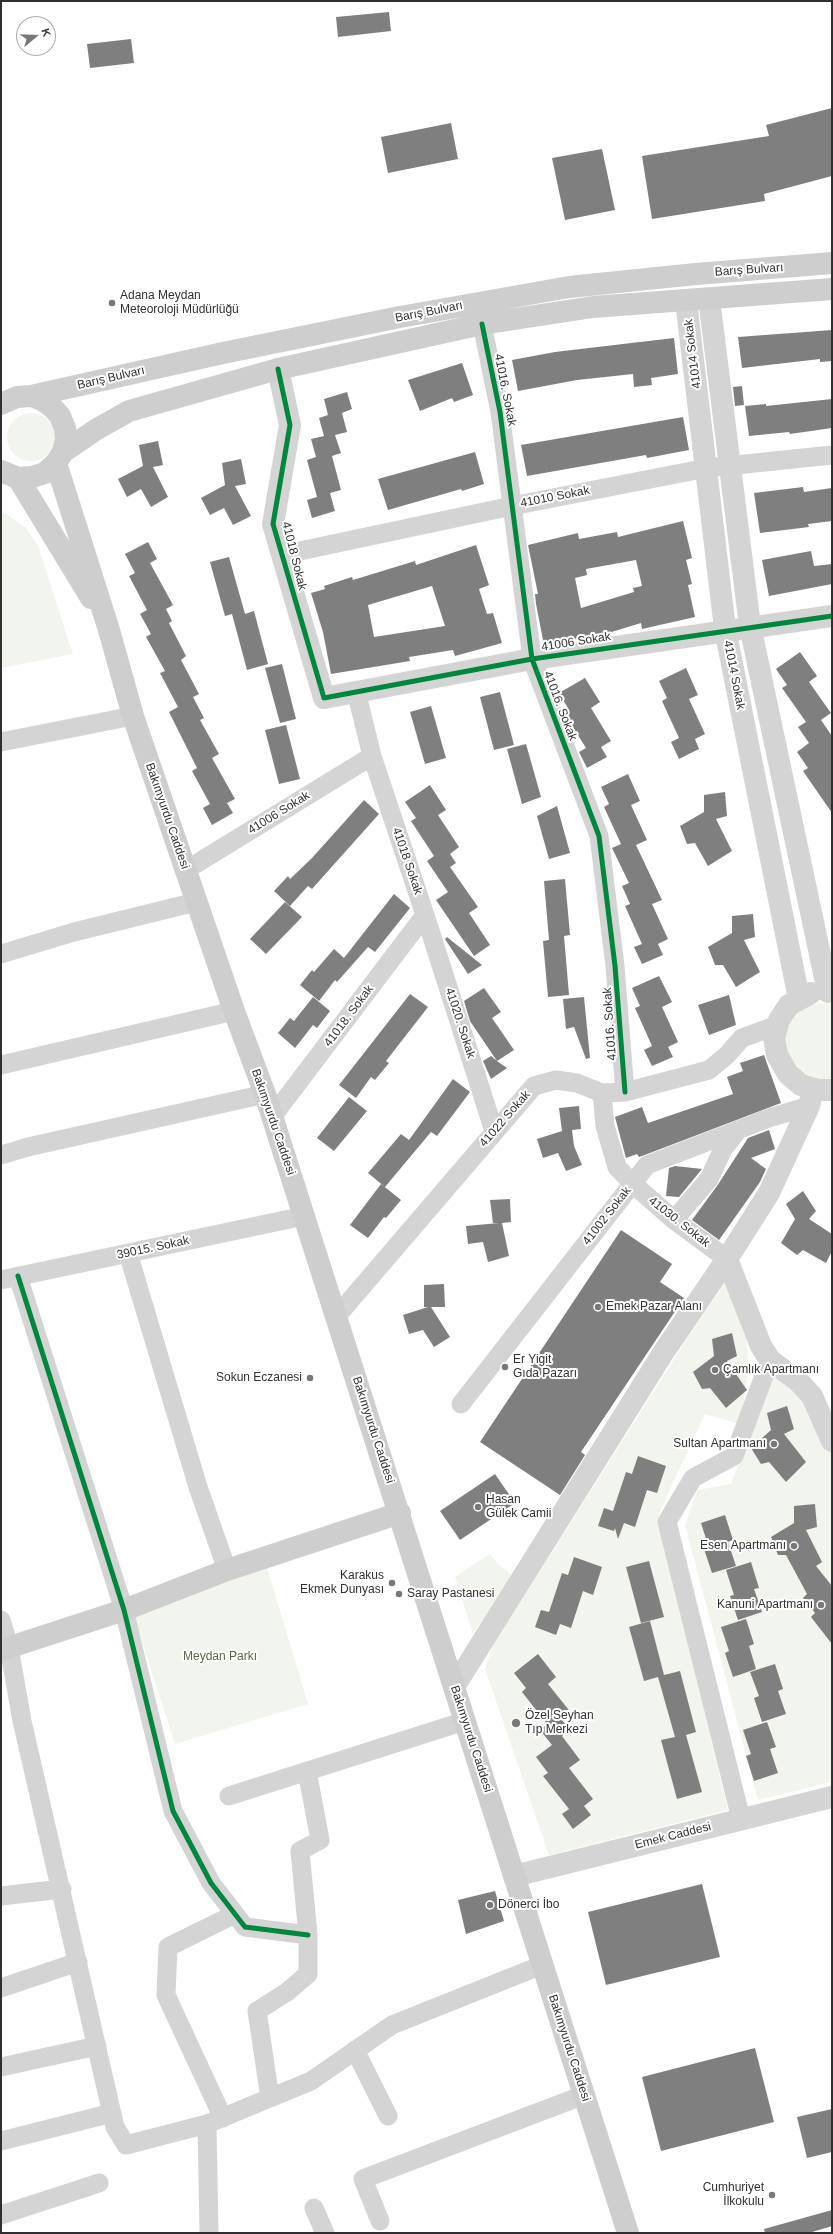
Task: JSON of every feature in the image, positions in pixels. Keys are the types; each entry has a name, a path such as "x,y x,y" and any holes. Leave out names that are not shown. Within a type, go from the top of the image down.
{"main road":[{"name":"Barış Bulvarı","path":"1,404 17,397 31,396 223,353 400,317 569,288 696,274 832,263"},
{"path":"696,274 697,300"},
{"name":"Barış Bulvarı","path":"7,476 32,478 46,473 60,458 96,429 129,411 278,369 482,324 593,307 832,289"},
{"path":"400,317 406,341"},
{"path":"31,396 42,400 52,407 60,416 65,428 66,440 60,458"},
{"name":"Bakımyurdu Caddesi","path":"60,458 133,716 234,1011 265,1094 400,1513 628,2233"},
{"name":"Bakımyurdu Caddesi","path":"7,476 109,630"},
{"path":"5,1648 124,1610 227,1570 400,1513"}],"street":[{"name":"41014 Sokak","path":"697,300 728,465 750,626 830,991"},
{"name":"41014 Sokak","path":"697,300 707,468 725,630 799,999"},
{"name":"41016. Sokak","path":"482,324 500,412 532,658 598,836 615,966 625,1092"},
{"name":"41018 Sokak","path":"278,369 290,425 273,524 324,698"},
{"name":"41010 Sokak","path":"281,555 512,506 707,468 832,455"},
{"name":"41006 Sokak","path":"324,698 532,658 750,626 832,616"},
{"name":"41018 Sokak","path":"356,692 372,756 425,915"},
{"path":"1,742 133,716"},
{"name":"41006 Sokak","path":"186,870 372,756"},
{"path":"1,954 74,932 196,902"},
{"name":"41018. Sokak","path":"272,1117 425,915"},
{"name":"41020. Sokak","path":"425,915 494,1131"},
{"path":"454,1687 663,1353 727,1259 769,1193 818,1095 788,1074 777,1055 774,1038 778,1025 789,1005 808,993 830,991"},
{"path":"1,1065 234,1011"},
{"name":"41022 Sokak","path":"336,1317 534,1086 556,1080 577,1083 602,1093 625,1092 709,1070 727,1055 742,1038 778,1025"},
{"name":"41030. Sokak","path":"602,1093 605,1126 617,1167 632,1183 674,1220 727,1259"},
{"path":"1,1155 28,1147 265,1094"},
{"name":"41002 Sokak","path":"461,1404 647,1165 739,1129 818,1095"},
{"path":"674,1220 709,1179 723,1149 739,1129"},
{"name":"39015. Sokak","path":"10,1278 304,1216"},
{"path":"128,1253 198,1487 227,1570"},
{"path":"727,1259 761,1346 770,1360 798,1381 812,1396 832,1441"},
{"path":"10,1278 124,1610 173,1811 211,1883 245,1927 308,1935"},
{"path":"741,1819 667,1522 693,1478 734,1456 770,1360"},
{"path":"1,1620 5,1648 62,1889 115,2127 126,2145 215,2121 311,2081 392,2025 542,1964"},
{"path":"229,1796 465,1721"},
{"path":"270,2098 257,2011 287,1992 308,1974 308,1935 300,1850 320,1840 307,1771"},
{"name":"Emek Caddesi","path":"514,1876 832,1797"},
{"path":"1,1896 62,1889"},
{"path":"209,2233 215,2121 166,1995 168,1947 235,1914"},
{"path":"1,1988 78,1962"},
{"path":"1,2067 97,2046"},
{"path":"355,2050 388,2116"},
{"path":"380,2220 363,2179 584,2095"},
{"path":"1,2142 112,2113"},
{"path":"1,2215 99,2183"},
{"path":"314,2208 324,2233"}],"green space":[{"path":"31,413 40,415 48,420 53,428 55,437 53,446 48,454 40,459 31,461 22,459 14,454 9,446 7,437 9,428 14,420 22,415"},
{"path":"1,513 6,514 26,528 38,546 73,654 1,668"},
{"path":"819,1003 832,1004 832,1080 827,1082 803,1075 787,1054 785,1040 788,1027 795,1015 806,1007"},
{"path":"731,1274 744,1316 749,1367 740,1424 705,1414 659,1513 659,1524 728,1810 549,1855 485,1669 493,1645 688,1337"},
{"path":"771,1368 799,1388 832,1453 832,1782 758,1800 685,1525 697,1490 731,1484 755,1422"},
{"path":"490,1554 497,1563 513,1576 473,1634 455,1577"},
{"name":"Meydan Parkı","path":"266,1564 308,1704 175,1744 133,1614"}],"building":[{"path":"389,12 391,31 338,37 336,17"},
{"path":"131,39 134,63 90,68 87,44"},
{"path":"832,108 832,176 764,194 765,201 652,219 642,156 769,136 766,125"},
{"path":"451,123 458,159 388,173 381,137"},
{"path":"602,149 615,210 565,220 552,158"},
{"path":"832,330 832,361 820,362 820,359 742,368 738,337"},
{"path":"674,338 678,374 651,378 652,385 634,387 633,374 577,380 518,391 512,360 555,352"},
{"path":"462,363 473,395 454,402 452,398 420,411 408,380"},
{"path":"742,386 744,405 735,406 733,387"},
{"path":"347,392 352,409 342,413 347,432 335,435 341,453 332,456 341,490 330,493 335,511 312,518 307,500 317,497 307,460 316,457 311,439 324,436 319,418 328,415 324,399"},
{"path":"832,399 832,428 790,434 789,432 749,436 745,406 766,404 766,406"},
{"path":"683,417 689,450 647,458 646,455 527,476 521,445"},
{"path":"158,441 163,465 153,467 168,497 151,507 141,489 127,497 118,479 143,466 139,445"},
{"path":"475,452 484,484 388,510 378,479"},
{"path":"241,459 246,484 235,486 251,516 233,525 224,508 210,515 201,498 225,485 222,463"},
{"path":"803,487 804,492 832,488 832,521 808,524 809,527 760,533 754,493"},
{"path":"683,521 692,558 686,560 692,584 688,585 695,617 642,629 641,623 605,634 544,645 536,604 535,594 538,594 528,545 578,533 579,539 617,532 618,537","holes":["636,560 642,586 633,588 634,592 581,608 575,578 587,575 586,569"]},
{"path":"148,542 157,559 150,563 173,605 166,609 172,621 169,623 186,656 181,660 199,694 193,697 204,718 200,720 219,754 212,758 235,799 227,803 233,813 212,825 203,808 210,804 192,771 197,768 169,712 178,707 160,673 165,671 146,637 151,634 140,614 147,610 129,576 135,573 125,554"},
{"path":"476,545 489,585 479,589 487,614 493,613 502,643 455,656 453,650 409,657 410,661 331,674 323,632 311,593 325,589 324,586 352,577 353,580 415,561 416,565","holes":["432,586 445,626 374,637 368,605"]},
{"path":"811,551 814,566 832,564 832,584 769,596 762,560"},
{"path":"229,557 245,614 254,611 268,664 247,670 232,614 225,616 210,562"},
{"path":"800,652 817,676 809,682 831,713 821,720 832,736 832,813 803,771 808,768 797,752 809,743 798,727 806,722 782,688 787,685 776,669"},
{"path":"282,664 296,719 280,723 265,668"},
{"path":"686,668 698,695 689,699 705,734 695,739 699,749 679,759 671,742 679,738 662,701 667,698 659,681"},
{"path":"585,678 600,702 591,708 611,741 601,747 607,757 587,768 579,752 586,748 564,713 569,710 559,693"},
{"path":"500,692 514,745 494,750 480,697"},
{"path":"431,706 446,758 425,764 410,712"},
{"path":"286,725 300,779 279,784 265,730"},
{"path":"526,744 541,797 522,804 507,749"},
{"path":"628,774 640,801 631,805 647,840 636,845 662,900 652,904 668,939 658,944 663,955 642,964 634,947 642,944 625,906 630,904 622,886 629,883 612,848 621,844 604,807 609,804 601,787"},
{"path":"430,785 446,810 438,815 459,847 450,854 456,863 450,867 478,907 469,913 490,945 474,956 436,900 448,892 427,861 434,856 411,821 416,818 405,802"},
{"path":"725,792 727,816 716,819 732,851 708,866 695,843 687,844 680,826 704,812 704,795"},
{"path":"364,800 379,814 312,889 308,886 290,906 274,891 288,876 290,879 312,858"},
{"path":"557,806 570,853 549,859 537,816"},
{"path":"565,879 570,935 564,936 569,995 548,997 543,941 549,940 544,881"},
{"path":"394,894 410,908 375,952 368,947 337,982 335,980 319,1001 300,985 312,970 314,972 334,949 344,958"},
{"path":"285,902 302,917 266,954 250,939"},
{"path":"753,914 755,937 744,940 760,972 736,987 723,965 715,965 708,947 732,933 732,916"},
{"path":"447,937 482,965 468,974 445,939"},
{"path":"659,976 672,1002 662,1007 678,1042 668,1047 673,1057 652,1066 644,1050 652,1046 635,1008 640,1006 632,988"},
{"path":"484,988 501,1012 492,1018 514,1050 497,1061 470,1021 464,1001"},
{"path":"410,994 428,1007 386,1061 389,1063 375,1080 371,1077 356,1098 339,1085"},
{"path":"729,995 736,1025 709,1035 698,1005"},
{"path":"313,997 330,1011 317,1028 313,1025 295,1048 278,1033 290,1018 294,1021"},
{"path":"584,997 590,1058 586,1059 574,1027 566,1029 563,999"},
{"path":"764,1055 781,1103 642,1156 639,1157 637,1154 626,1158 615,1117 642,1107 648,1123 733,1094 727,1077 743,1071 740,1063"},
{"path":"491,1056 507,1068 491,1079 483,1061"},
{"path":"453,1079 470,1092 437,1136 431,1132 385,1187 368,1173 401,1134 409,1140"},
{"path":"349,1097 367,1111 334,1151 317,1138"},
{"path":"579,1106 581,1129 572,1130 574,1146 582,1165 566,1171 558,1153 543,1158 537,1139 562,1131 559,1108"},
{"path":"769,1130 775,1149 751,1158 766,1169 760,1182 719,1240 692,1220 717,1186 748,1138"},
{"path":"675,1166 702,1169 679,1197 666,1196 669,1168"},
{"path":"381,1184 401,1200 386,1218 384,1217 368,1238 350,1225"},
{"path":"803,1191 816,1211 809,1219 832,1234 832,1251 826,1263 803,1250 797,1255 781,1243 795,1219 786,1204"},
{"path":"510,1199 511,1222 502,1223 509,1256 488,1262 483,1242 468,1244 466,1226 499,1223 493,1223 490,1200"},
{"path":"621,1230 672,1264 660,1282 684,1298 581,1452 585,1455 560,1495 480,1442"},
{"path":"444,1284 445,1307 431,1307 450,1337 434,1347 423,1330 409,1334 403,1315 428,1307 424,1307 424,1285"},
{"name":"Çamlık Apartmanı","path":"732,1333 737,1356 727,1361 747,1390 726,1408 710,1388 702,1389 693,1372 714,1356 712,1339"},
{"name":"Sultan Apartmanı","path":"787,1406 794,1429 784,1434 806,1462 786,1482 769,1462 761,1464 751,1448 771,1430 767,1413"},
{"path":"638,1456 666,1466 657,1493 647,1490 635,1527 624,1523 618,1539 615,1528 614,1531 598,1526 604,1508 613,1511 626,1472 632,1474"},
{"name":"Hasan Gülek Camii","path":"495,1474 515,1503 460,1540 440,1511"},
{"path":"815,1504 817,1527 806,1530 822,1562 816,1566 832,1586 832,1644 811,1617 815,1613 803,1598 807,1594 786,1555 778,1555 771,1537 794,1523 794,1506"},
{"path":"725,1515 733,1540 728,1542 736,1566 712,1573 704,1549 709,1548 701,1523"},
{"path":"574,1557 602,1567 593,1595 583,1591 571,1628 560,1624 556,1635 535,1627 541,1610 549,1612 562,1573 568,1575"},
{"path":"649,1561 664,1617 641,1623 626,1567"},
{"path":"751,1562 759,1588 754,1589 762,1612 738,1620 730,1596 734,1595 726,1570"},
{"path":"746,1619 754,1644 749,1646 756,1669 733,1677 725,1653 729,1651 721,1627"},
{"path":"650,1621 664,1675 680,1671 696,1732 686,1735 702,1792 677,1799 661,1740 675,1737 658,1677 644,1681 629,1627"},
{"path":"538,1654 556,1677 548,1684 572,1714 563,1721 569,1730 562,1736 580,1760 569,1768 593,1799 584,1806 591,1815 573,1829 562,1814 569,1809 543,1776 548,1773 536,1757 552,1745 540,1730 547,1724 522,1692 526,1688 514,1673"},
{"path":"775,1664 783,1689 778,1691 786,1714 762,1722 754,1698 759,1696 750,1672"},
{"path":"767,1722 776,1747 770,1749 778,1773 754,1781 746,1756 751,1754 743,1730"},
{"path":"702,1884 720,1957 606,1985 588,1912"},
{"path":"495,1891 504,1921 466,1934 458,1900"},
{"path":"755,2048 774,2122 661,2151 642,2077"},
{"path":"832,2109 832,2152 807,2158 797,2117"},
{"path":"832,2210 832,2226 809,2233 765,2233 764,2229"}],"cycle path":[{"path":"482,324 500,412 532,659 599,836 615,966 625,1092"},
{"path":"278,369 290,425 273,524 324,698 532,659 832,616"},
{"path":"18,1276 124,1610 173,1811 211,1883 245,1927 308,1935"}],"place":[{"name":"Adana Meydan Meteoroloji Müdürlüğü","path":"112,303"},
{"name":"Emek Pazar Alanı","path":"598,1307"},
{"name":"Er Yigit Gıda Pazarı","path":"505,1367"},
{"name":"Çamlık Apartmanı","path":"715,1370"},
{"name":"Sokun Eczanesi","path":"310,1378"},
{"name":"Sultan Apartmanı","path":"774,1444"},
{"name":"Hasan Gülek Camii","path":"478,1507"},
{"name":"Esen Apartmanı","path":"794,1546"},
{"name":"Karakus Ekmek Dunyası","path":"392,1583"},
{"name":"Saray Pastanesi","path":"399,1594"},
{"name":"Kanuni Apartmanı","path":"821,1605"},
{"name":"Özel Seyhan Tıp Merkezi","path":"516,1723"},
{"name":"Dönerci İbo","path":"490,1905"},
{"name":"Cumhuriyet İlkokulu","path":"772,2195"}]}
